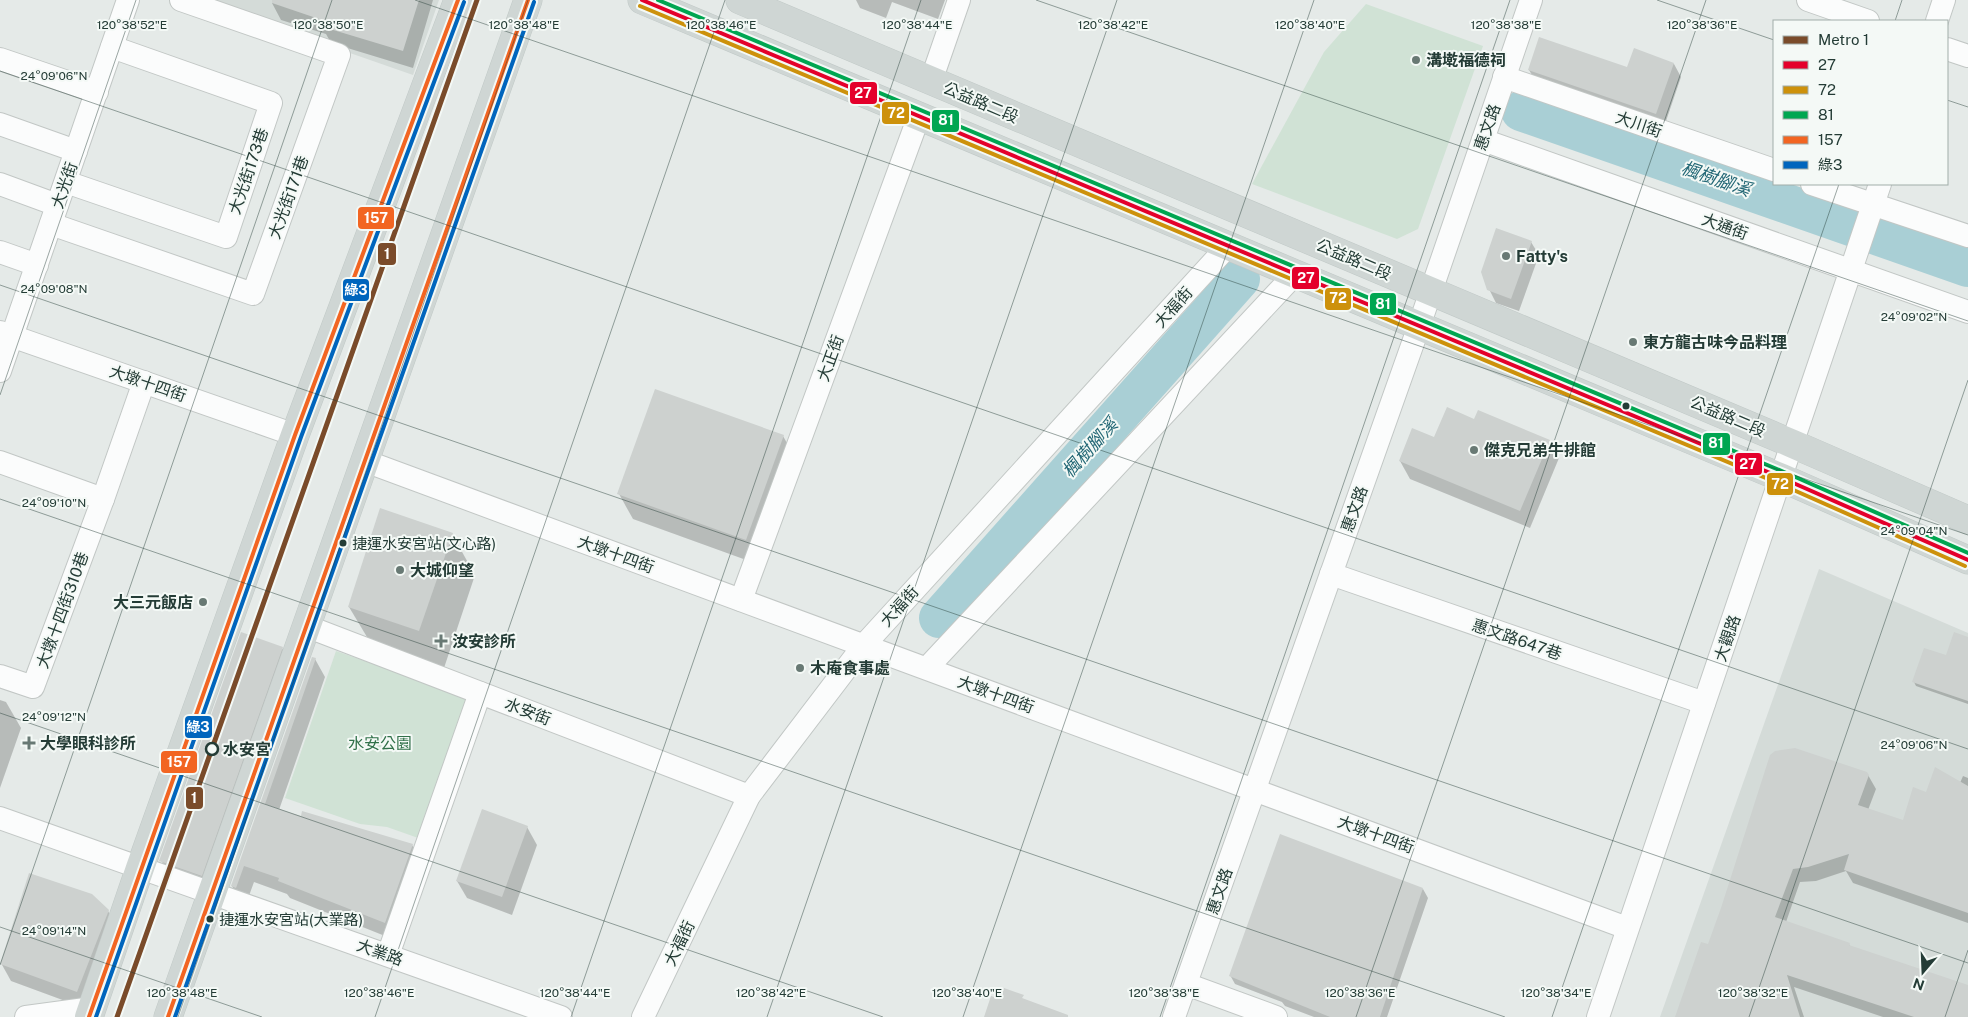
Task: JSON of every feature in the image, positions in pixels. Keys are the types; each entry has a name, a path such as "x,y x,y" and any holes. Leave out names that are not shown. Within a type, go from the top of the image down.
{"main road":[{"path":"91,1012 140,868 295,435 458,0"},
{"path":"168,1017 528,0"},
{"path":"642,0 1782,478 1968,560"},
{"name":"公益路二段","path":"740,0 1793,444 1968,520"}],"street":[{"name":"大光街","path":"0,371 6,334 37,265 128,0"},
{"name":"大光街171巷","path":"54,215 254,294 338,54 181,0"},
{"path":"931,81 959,0"},
{"name":"惠文路","path":"1174,1017 1419,326 1531,0"},
{"path":"1808,0 1865,20"},
{"path":"1937,20 1944,0"},
{"name":"大光街173巷","path":"66,182 226,237 271,103 112,47"},
{"path":"1948,49 1968,56"},
{"path":"0,59 97,92"},
{"name":"大川街","path":"1504,77 1773,170"},
{"name":"大正街","path":"741,600 919,116"},
{"path":"0,124 76,151"},
{"name":"大通街","path":"1483,140 1853,264 1968,312"},
{"path":"0,184 54,215"},
{"path":"1814,185 1871,211 1968,236"},
{"path":"1871,211 1880,185"},
{"name":"大觀路","path":"1598,1017 1871,211"},
{"name":"大福街","path":"643,1017 749,796 864,645 1228,246"},
{"path":"0,252 37,265"},
{"path":"927,668 1295,274"},
{"name":"大墩十四街","path":"6,334 295,435"},
{"name":"大墩十四街310巷","path":"0,676 33,688 144,382"},
{"name":"大墩十四街","path":"365,461 1627,928"},
{"path":"0,462 103,499"},
{"name":"惠文路647巷","path":"1331,574 1704,704"},
{"name":"水安街","path":"306,626 749,796"},
{"path":"388,955 480,693"},
{"name":"大業路","path":"0,818 561,1017"},
{"path":"1186,984 1276,1017"},
{"path":"26,1017 91,1012"}],"shaded area":[{"path":"198,0 439,0 413,75"},
{"path":"1819,569 1968,633 1968,1017 1660,1017"}],"green space":[{"path":"1366,4 1483,46 1418,229 1397,239 1252,184 1324,52"},
{"name":"水安公園","path":"336,651 471,698 421,839 387,827 360,824 285,798"}],"building":[{"path":"272,0 419,0 403,51 320,26 322,20 272,3"},
{"path":"1539,37 1627,67 1634,48 1674,63 1656,114 1528,70"},
{"name":"Fatty's","path":"1496,228 1532,241 1511,299 1487,290 1481,272"},
{"path":"655,389 784,435 746,540 617,494"},
{"name":"傑克兄弟牛排館","path":"1447,407 1474,419 1478,410 1550,440 1520,511 1399,461 1412,428 1434,437"},
{"name":"大城仰望","path":"380,508 453,533 419,631 348,607"},
{"path":"241,632 283,647 202,876 159,861"},
{"path":"1954,632 1968,637 1968,701 1912,682 1924,648 1946,655"},
{"path":"312,657 316,658 265,804 301,816 302,811 413,844 385,923 278,881 279,878 244,866 236,888 231,886"},
{"path":"1795,748 1867,772 1869,775 1858,805 1903,820 1913,787 1926,792 1935,767 1968,786 1968,913 1844,870 1849,854 1808,867 1793,869 1775,917 1850,943 1849,945 1968,985 1968,1017 1914,1017 1787,975 1800,1017 1675,1017 1701,942 1708,944 1770,755 1775,751"},
{"path":"482,809 528,826 502,897 456,881"},
{"path":"1280,834 1423,888 1380,1017 1330,1017 1229,976"},
{"path":"29,873 92,894 109,910 77,992 0,964"},
{"path":"1004,988 1024,995 1022,998 1068,1015 1068,1017 984,1017 991,996 1001,999"}],"waterway":[{"name":"楓樹腳溪","path":"1521,111 1968,267"},
{"name":"楓樹腳溪","path":"939,618 1240,279"}],"metro line":[{"name":"1","path":"117,1017 477,0"}],"transit line":[{"name":"157","path":"89,1017 295,435 458,0"},
{"name":"157","path":"168,1017 528,0"},
{"name":"27","path":"642,0 1782,478 1968,560"},
{"name":"81","path":"658,0 1784,472 1968,553"},
{"name":"綠3","path":"96,1017 301,437 464,2"},
{"name":"綠3","path":"175,1017 534,2"},
{"name":"72","path":"640,6 1780,484 1965,566"}],"place":[{"name":"溝墘福德祠","path":"1416,60"},
{"name":"Fatty's","path":"1506,256"},
{"name":"東方龍古味今品料理","path":"1633,342"},
{"name":"傑克兄弟牛排館","path":"1474,450"},
{"name":"捷運水安宮站(文心路)","path":"343,543"},
{"name":"大城仰望","path":"400,570"},
{"name":"大三元飯店","path":"203,602"},
{"name":"汝安診所","path":"441,641"},
{"name":"木庵食事處","path":"800,668"},
{"name":"大學眼科診所","path":"29,743"},
{"name":"水安宮","path":"212,749"},
{"name":"捷運水安宮站(大業路)","path":"210,919"}]}
